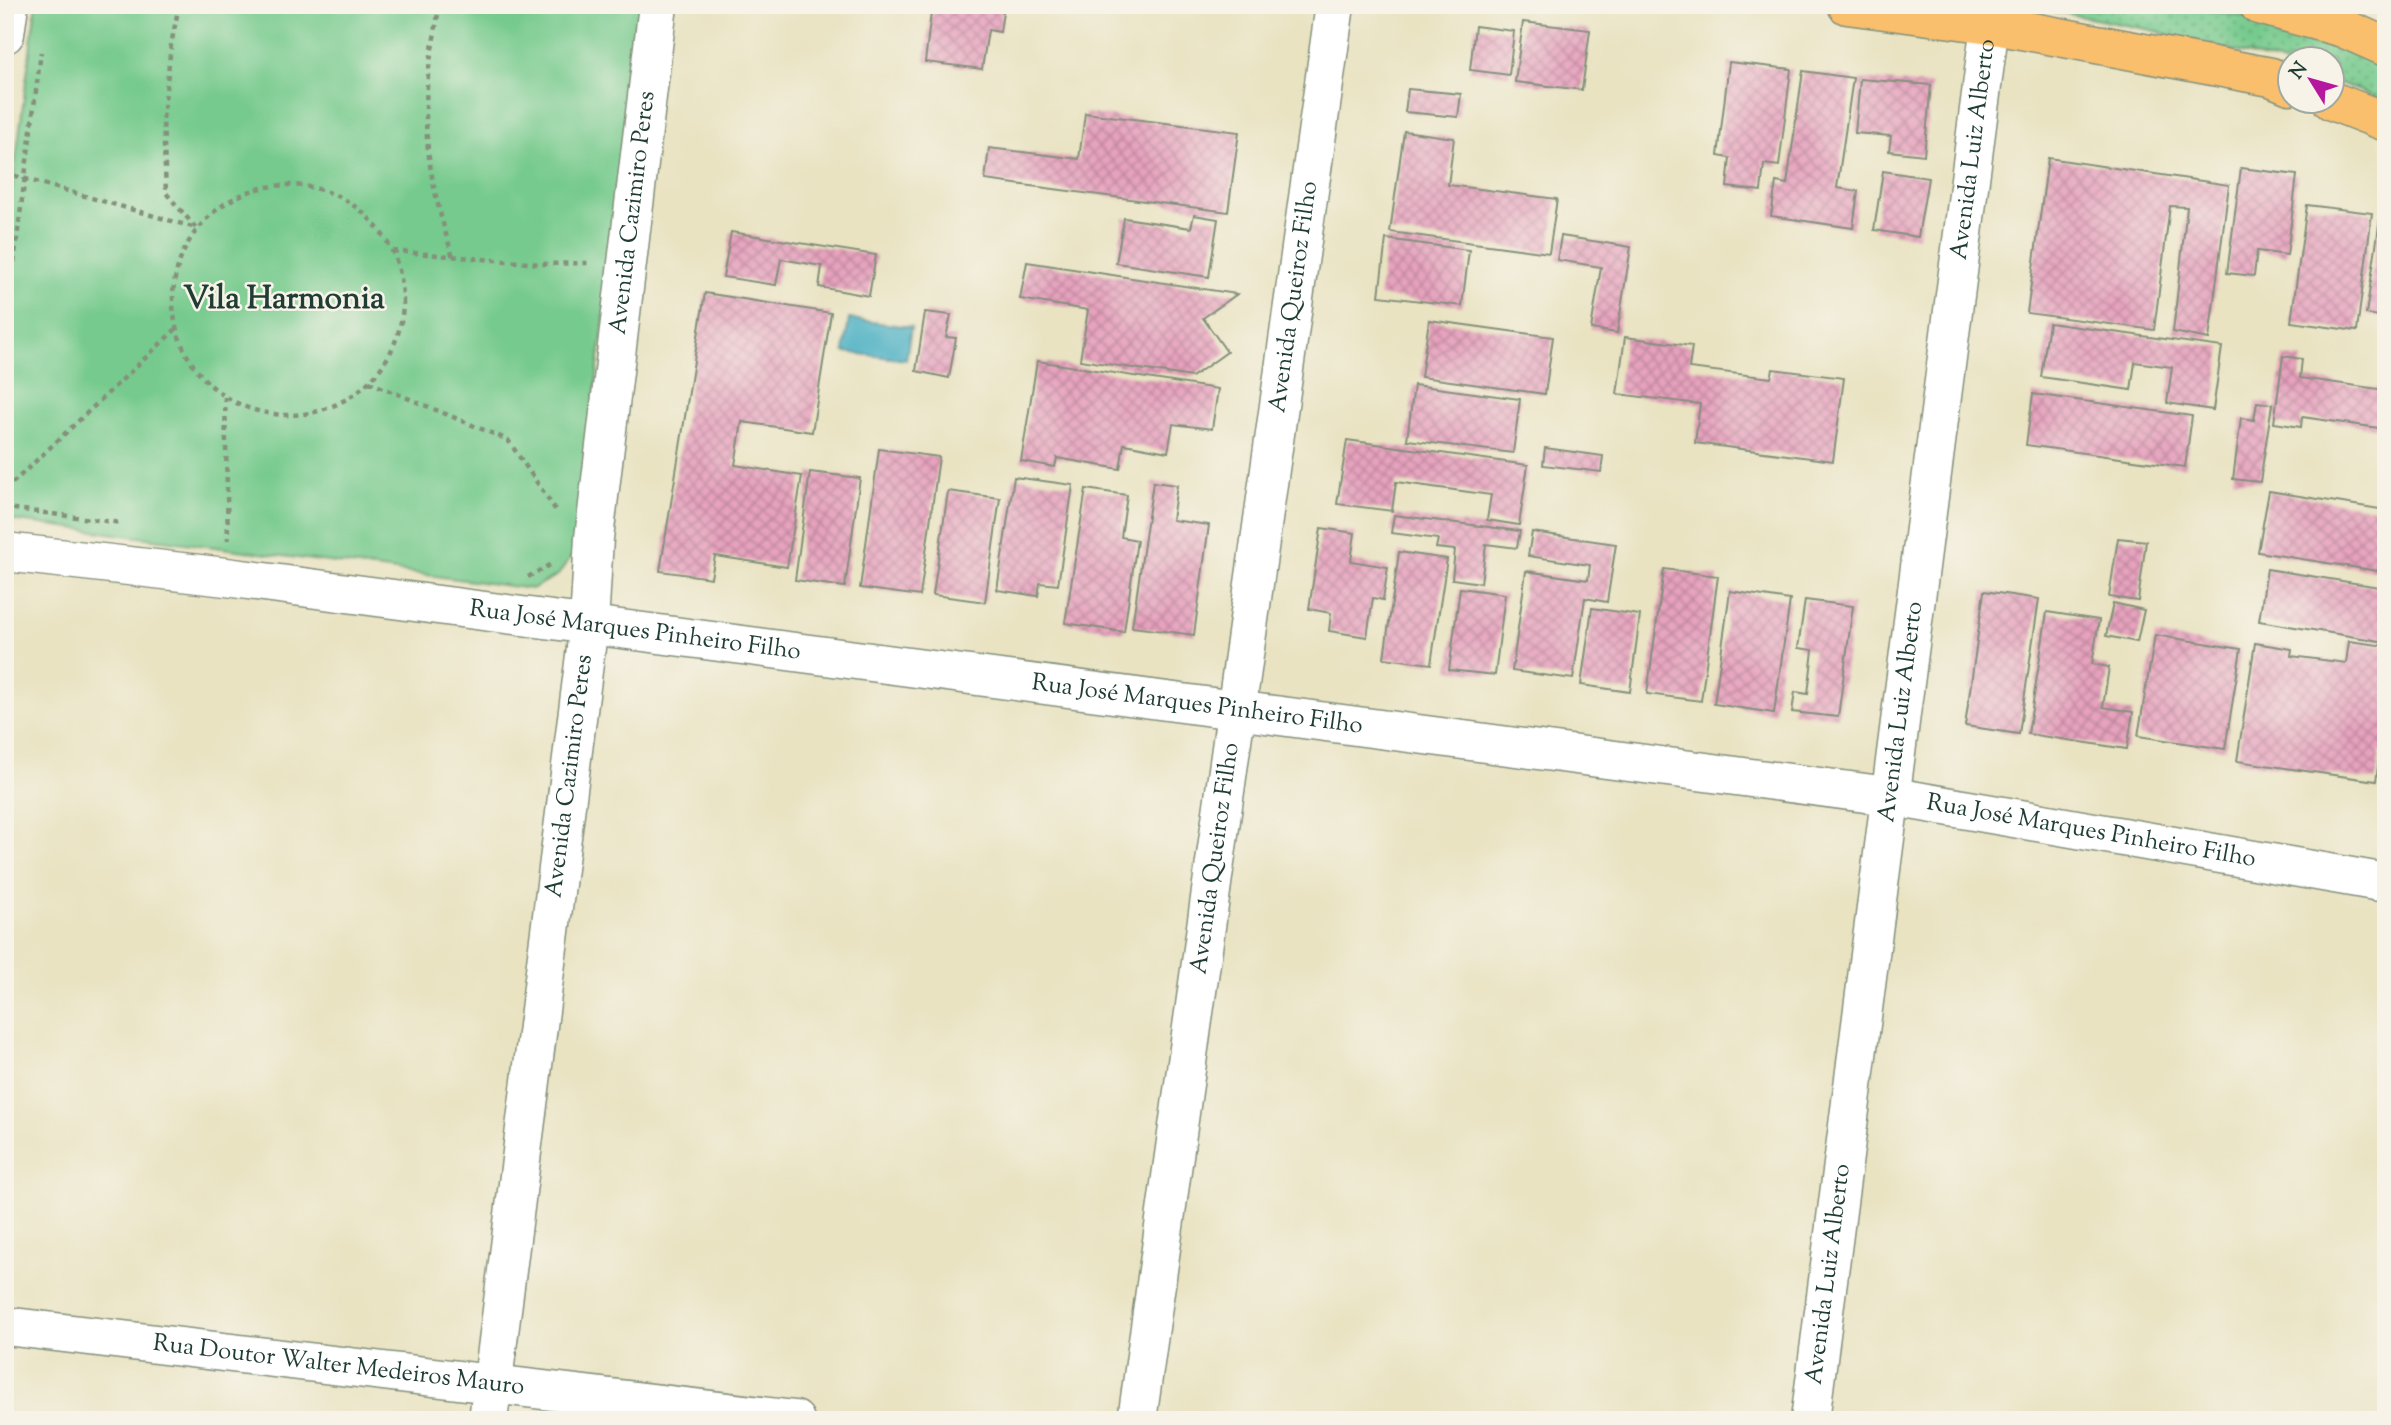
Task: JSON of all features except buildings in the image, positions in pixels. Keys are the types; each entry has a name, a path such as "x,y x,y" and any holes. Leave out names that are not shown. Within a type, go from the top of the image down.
{"main road":[{"path":"1847,5 1992,15 2276,80"},
{"path":"2259,5 2343,29 2386,47"},
{"path":"2346,106 2386,122"}],"street":[{"path":"5,34 9,5"},
{"name":"Avenida Cazimiro Peres","path":"490,1403 589,624 594,538 658,5"},
{"name":"Avenida Queiroz Filho","path":"1137,1420 1239,708 1335,5"},
{"name":"Avenida Luiz Alberto","path":"1810,1420 1888,796 1992,15"},
{"name":"Rua José Marques Pinheiro Filho","path":"5,552 226,577 1239,708 1888,796 2386,883"},
{"name":"Rua Doutor Walter Medeiros Mauro","path":"5,1326 490,1403 795,1420"}],"path":[{"path":"180,5 171,45 163,119 166,193 196,228"},
{"path":"439,5 427,86 426,144 435,202 453,257"},
{"path":"5,332 42,45"},
{"path":"5,173 196,228"},
{"path":"301,184 339,195 371,218 393,251 403,285 402,320 390,354 369,382 337,404 299,415 261,413 225,397 203,379 186,356 176,329 173,295 179,261 196,228 225,203 261,187 301,184"},
{"path":"393,251 540,264 626,262"},
{"path":"5,490 176,329"},
{"path":"369,382 508,440 566,524 594,538"},
{"path":"225,397 229,537 226,577"},
{"path":"5,503 15,509 135,525"},
{"path":"215,535 242,539"},
{"path":"516,575 530,577 551,566 557,557"}],"green space":[{"path":"36,5 643,5 575,552 558,575 532,589 11,520 5,516 5,243"},
{"path":"2049,5 2177,5 2285,24 2336,46 2276,46 2276,62 2151,30 2053,11"},
{"path":"2346,51 2386,68 2386,101 2346,85"}],"water":[{"path":"849,319 911,327 906,360 844,352"}],"district":[{"name":"Vila Harmonia","path":"284,300"}]}
